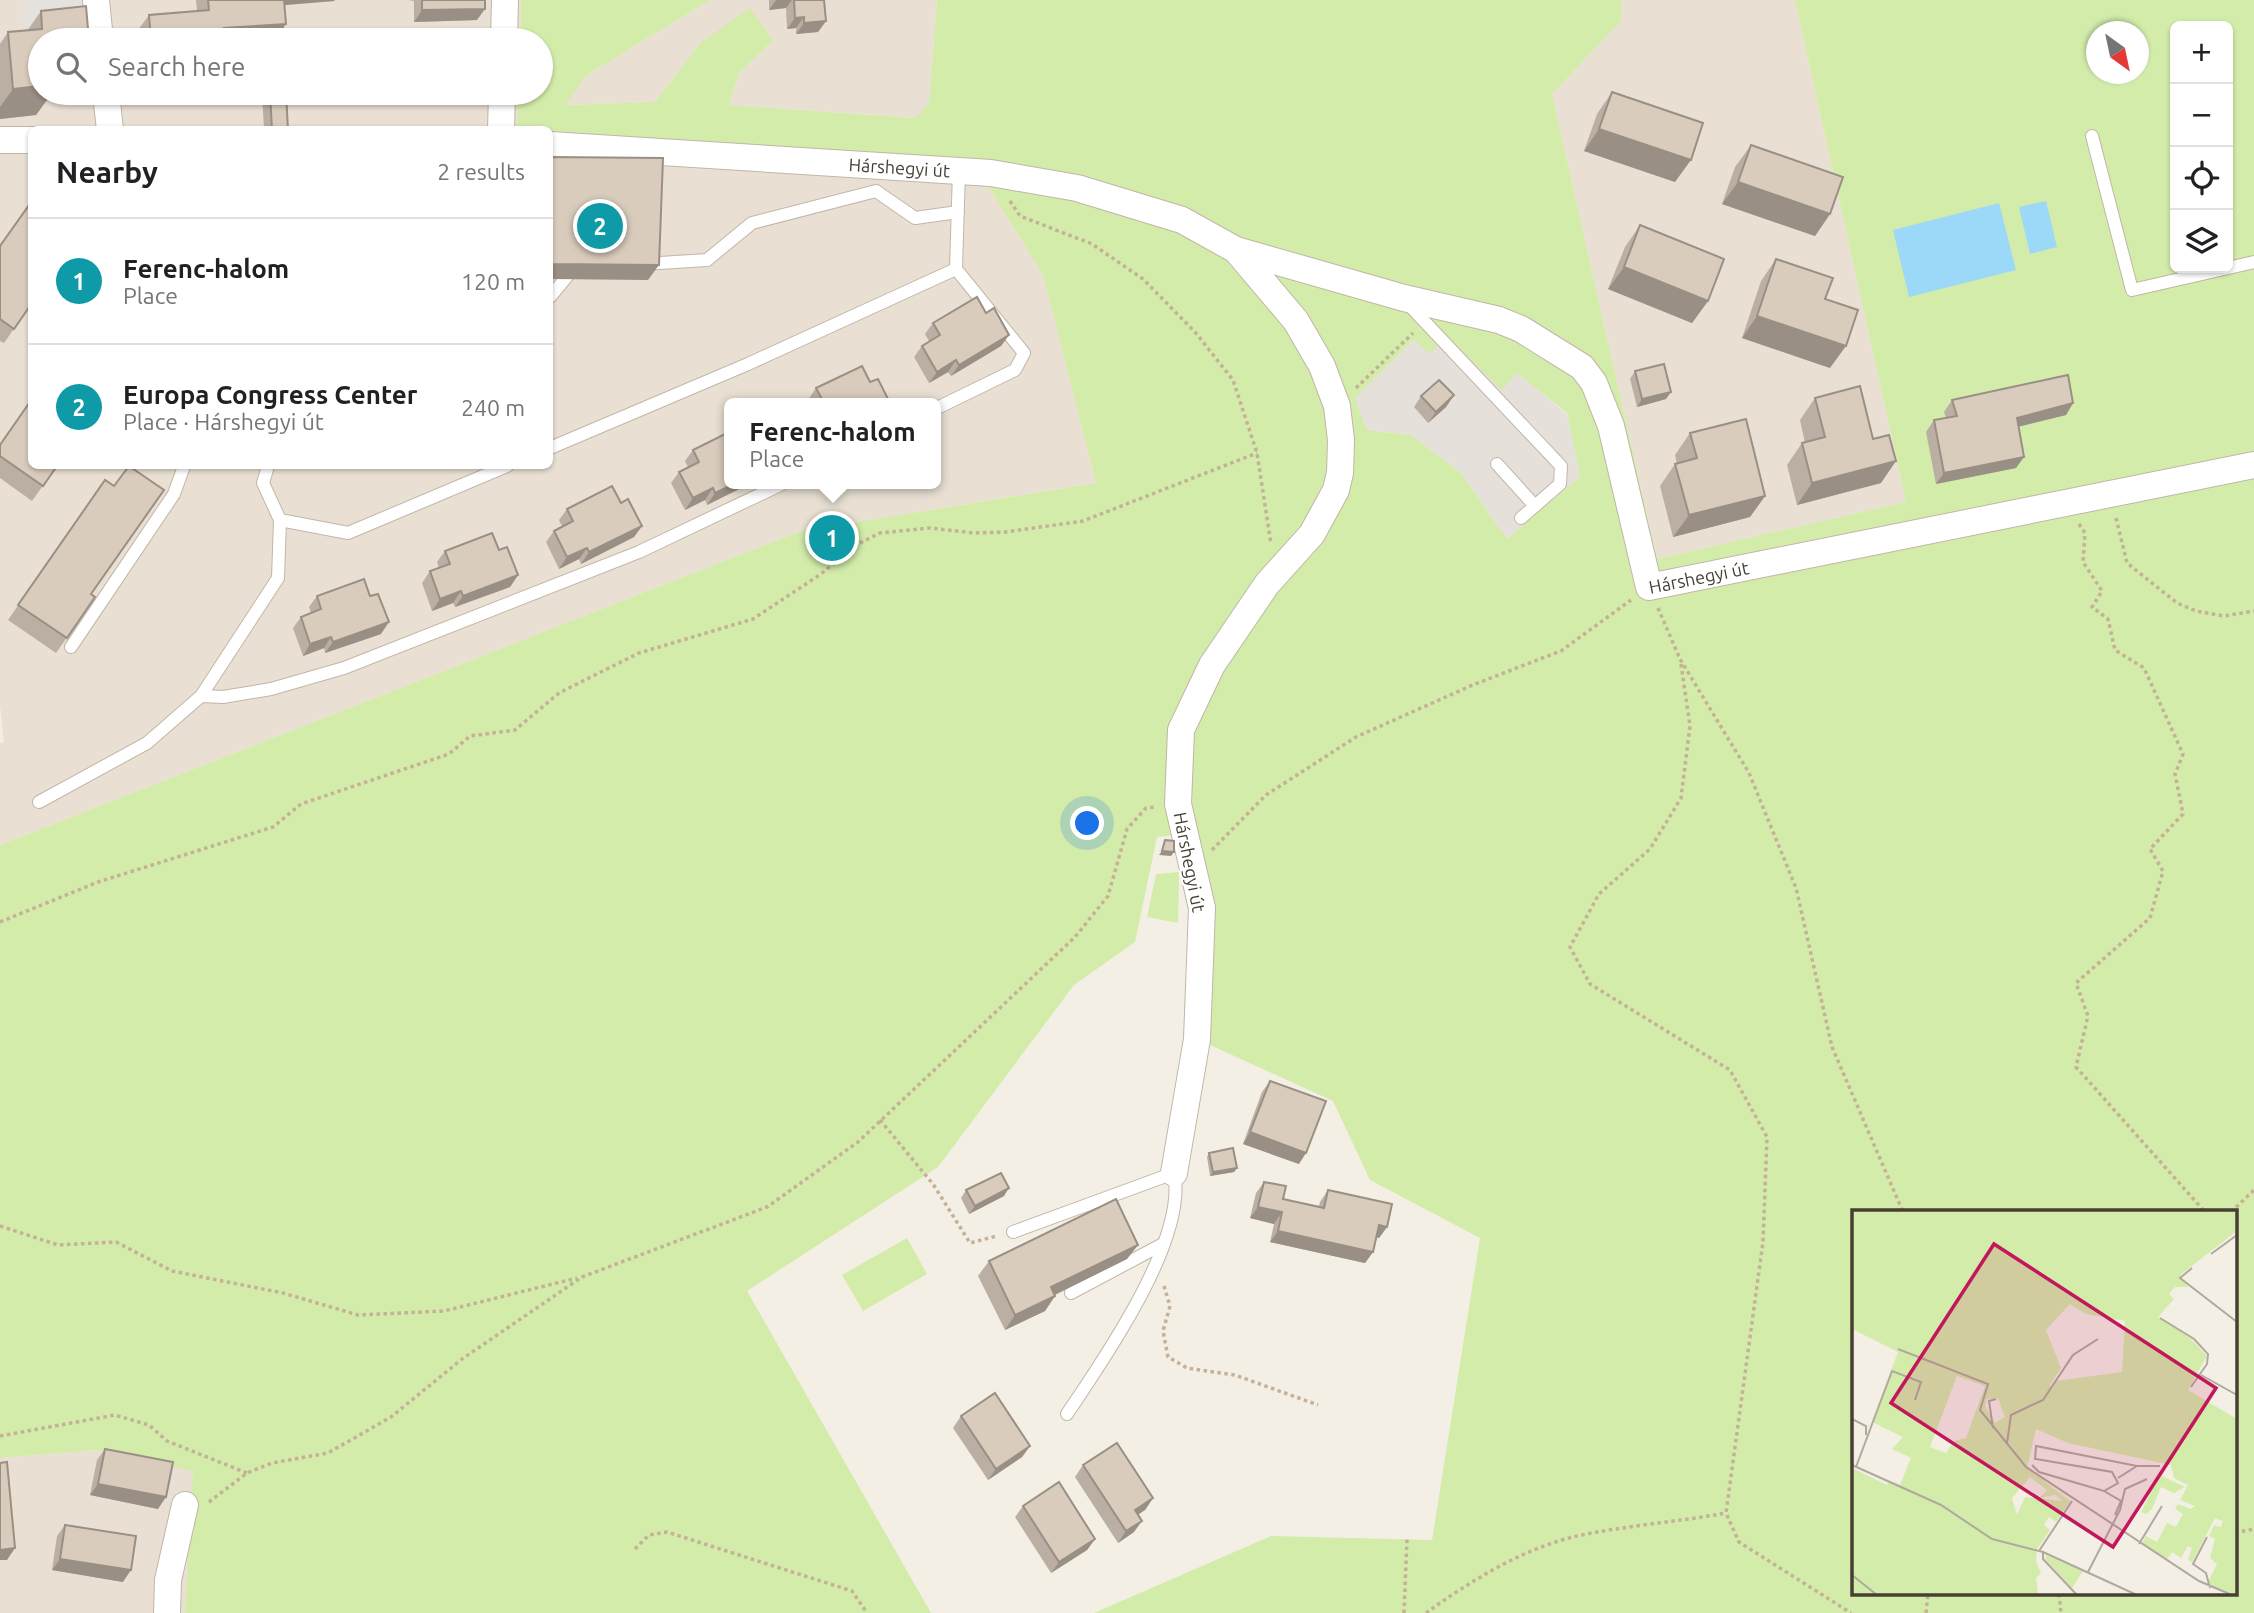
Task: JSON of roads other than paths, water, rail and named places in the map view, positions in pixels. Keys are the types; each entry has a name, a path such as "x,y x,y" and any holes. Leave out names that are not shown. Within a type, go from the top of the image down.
{"street":[{"path":"96,0 99,28"},
{"path":"504,28 505,0"},
{"path":"107,105 110,126"},
{"path":"501,126 502,105"},
{"path":"0,140 28,140"},
{"name":"Hárshegyi út","path":"553,145 991,173 1077,188 1169,216 1236,250 1404,298 1499,320 1521,329 1582,367 1594,383 1611,426 1649,587 2254,465"},
{"name":"Hárshegyi út","path":"1174,1172 1197,1039 1202,908 1195,867 1178,804 1181,730 1212,665 1268,584 1312,534 1336,490 1341,440 1337,407 1322,366 1296,321 1236,250"},
{"path":"167,1613 168,1580 195,1505"}],"lane":[{"path":"2092,136 2132,290 2254,262"},
{"path":"941,406 1015,370 1024,353 956,269 959,171"},
{"path":"626,265 707,260 752,223 876,191 915,218 958,212"},
{"path":"553,293 573,268 586,267"},
{"path":"553,447 748,364 956,269"},
{"path":"1404,298 1561,466 1560,484 1521,518"},
{"path":"1497,464 1535,506"},
{"path":"71,647 174,495 183,469"},
{"path":"39,802 147,743 201,696 278,579 280,520 263,483 267,469"},
{"path":"280,520 348,533 500,469"},
{"path":"201,696 222,697 271,689 344,668 639,552 771,489"},
{"path":"1013,1232 1174,1172 1177,1189 1163,1244 1153,1270 1107,1355 1067,1414"},
{"path":"1072,1293 1163,1244"}],"water":[{"path":"2046,201 2057,247 2030,254 2019,207"},
{"path":"1999,203 2016,270 1909,297 1893,230"}],"place":[{"name":"Europa Congress Center","path":"600,226"},
{"name":"Ferenc-halom","path":"832,538"}]}
